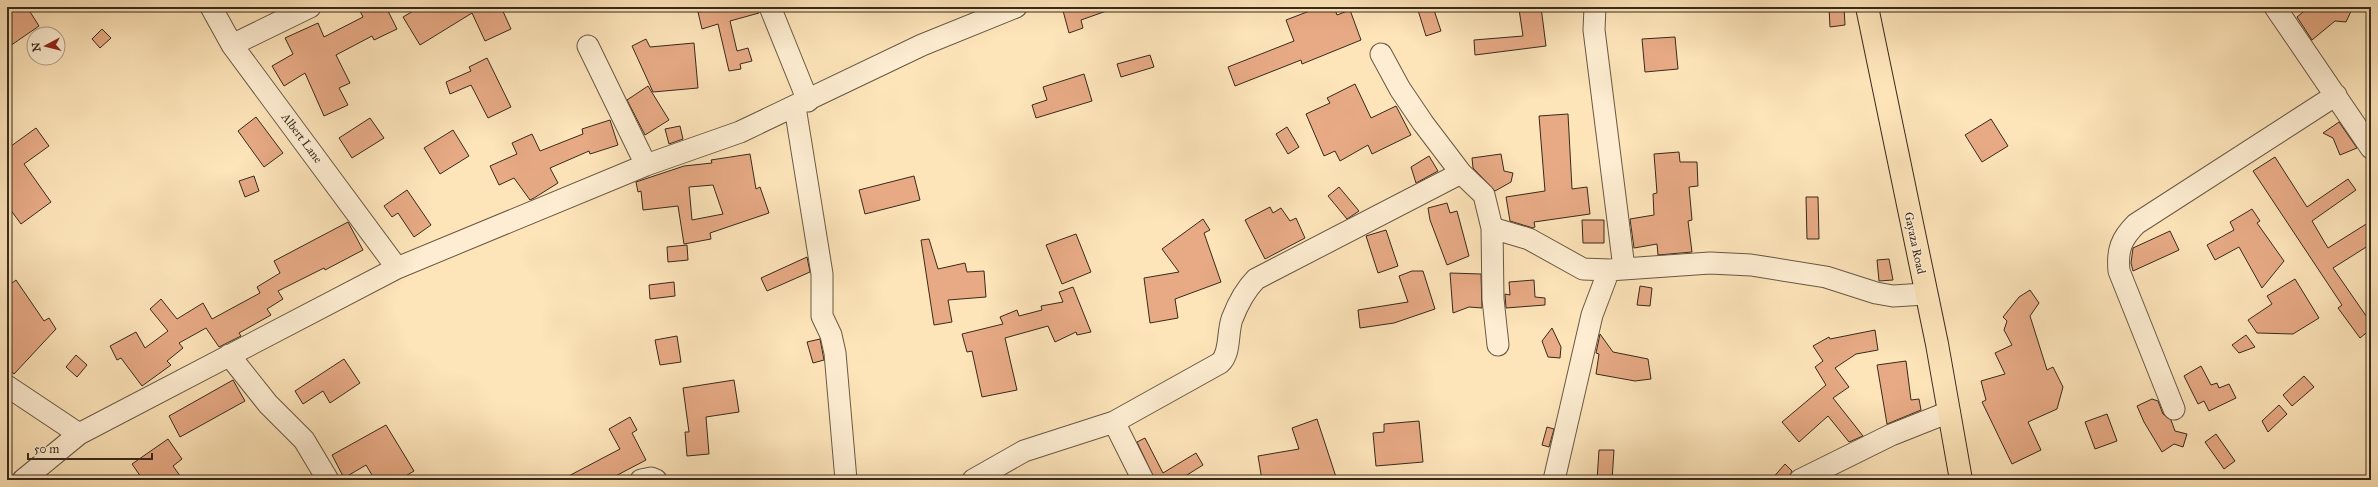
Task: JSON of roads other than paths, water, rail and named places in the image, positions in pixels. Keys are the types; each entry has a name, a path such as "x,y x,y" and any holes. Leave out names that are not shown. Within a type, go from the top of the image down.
{"main road":[{"name":"Gayaza Road","path":"1867,7 1949,412 1961,480"}],"street":[{"name":"Albert Lane","path":"211,7 232,45 397,268"},
{"path":"232,45 310,7"},
{"path":"770,7 802,104 822,274 822,316 831,335 835,353 846,480"},
{"path":"23,480 79,434 397,268 646,165 740,132 802,104 922,45 1016,7"},
{"path":"1554,480 1590,322 1616,269 1594,30 1596,7"},
{"path":"2275,7 2371,148"},
{"path":"588,46 646,165"},
{"path":"1381,54 1419,118 1461,173 1484,195 1492,228 1493,299 1498,345"},
{"path":"2174,409 2119,271 2118,254 2120,242 2136,224 2336,95"},
{"path":"972,480 1024,451 1114,422 1224,359 1232,319 1249,286 1256,279 1461,173"},
{"path":"1492,228 1529,239 1583,269 1616,269 1710,263 1751,265 1826,277 1876,293 1893,296 1925,294"},
{"path":"229,355 268,404 304,440 328,480"},
{"path":"7,386 79,434"},
{"path":"1800,480 1891,434 1949,412"},
{"path":"1114,422 1142,480"},
{"path":"641,480 650,478 656,480"}]}
